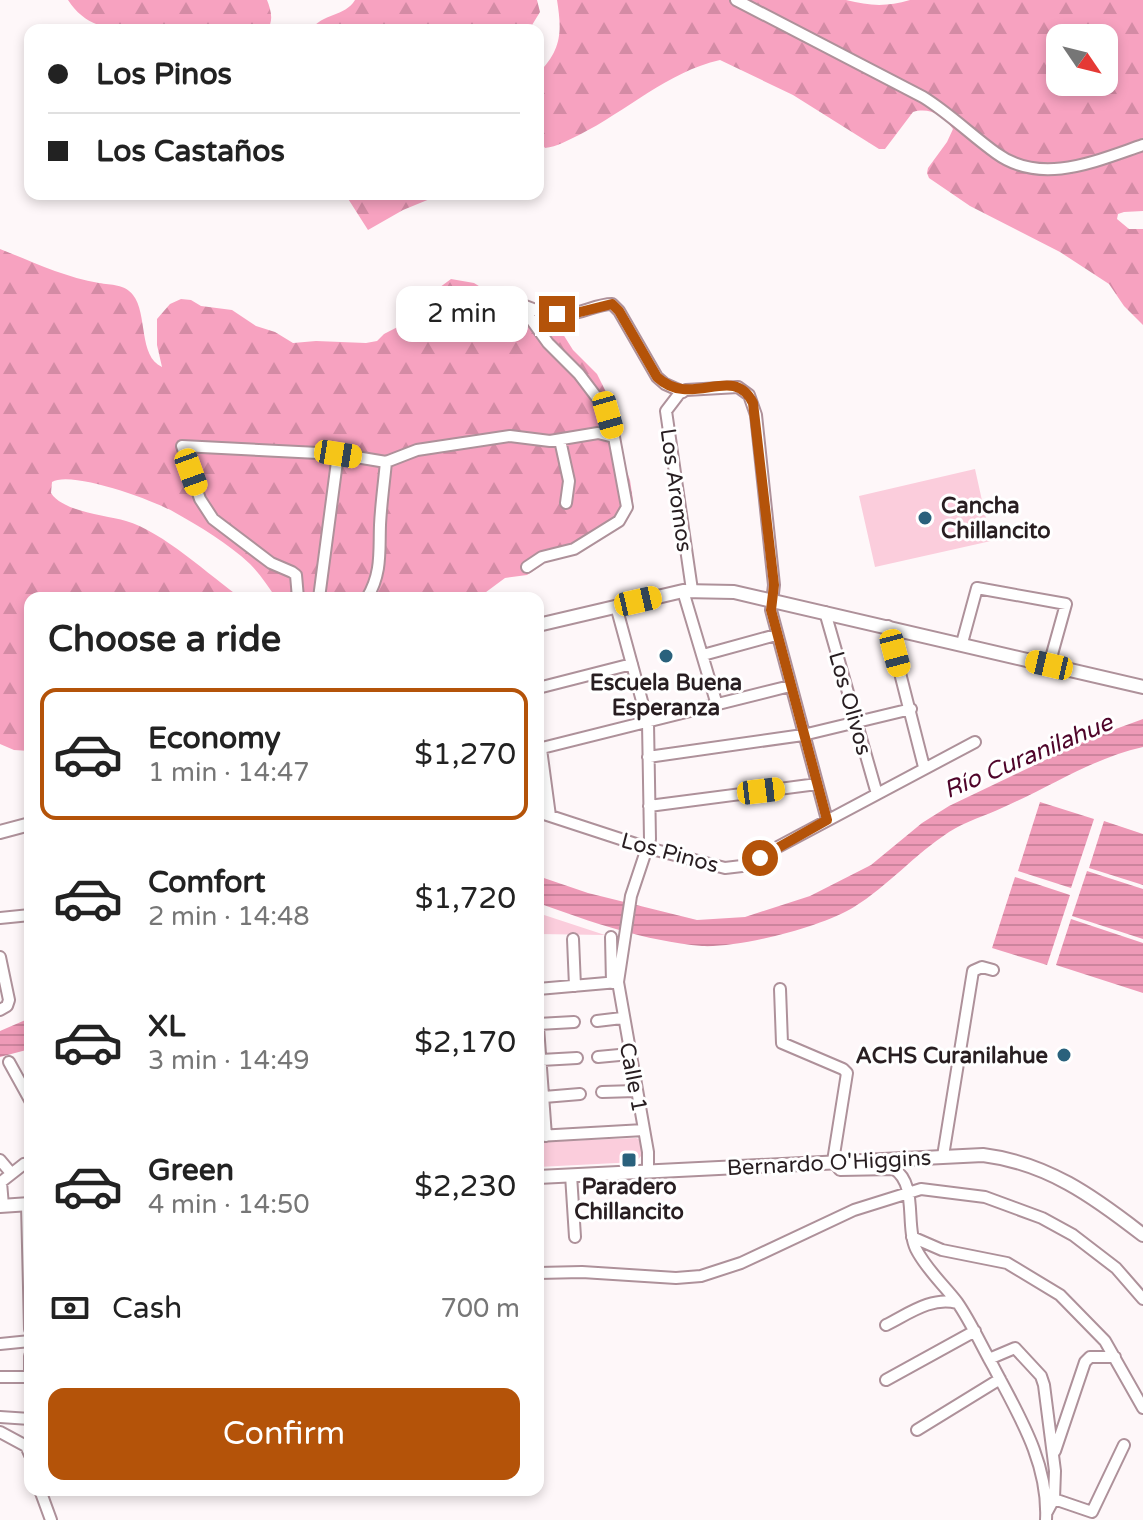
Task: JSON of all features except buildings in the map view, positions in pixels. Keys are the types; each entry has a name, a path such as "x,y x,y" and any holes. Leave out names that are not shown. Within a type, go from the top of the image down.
{"main road":[{"path":"544,624 687,591 720,590 773,599 1143,687"},
{"path":"0,832 24,826"},
{"name":"Bernardo O'Higgins","path":"544,1177 983,1155 1032,1166 1065,1179 1143,1235"},
{"path":"2,1206 24,1204"},
{"name":"Bernardo O'Higgins","path":"1107,1208 1143,1246"}],"street":[{"path":"736,0 923,97 995,152 1023,166 1049,170 1069,168 1143,145"},
{"path":"502,296 539,311 568,315 612,304 657,377 665,384 681,393 729,385 749,395 753,403 774,585 771,610 827,820"},
{"path":"520,304 548,343 579,374 604,407 614,437 627,507 619,521 574,549 542,557 527,567"},
{"name":"Los Aromos","path":"681,393 666,411 666,421 687,591 717,705"},
{"path":"297,592 296,575 271,563 213,519 200,499 182,446 338,454 386,462 417,450 510,436 550,441 598,433 614,437"},
{"path":"560,440 569,481 566,503"},
{"path":"320,592 338,454"},
{"path":"371,592 379,569 386,462"},
{"path":"962,643 977,588 1066,604 1049,665"},
{"path":"615,983 631,896 648,848 649,806 648,723 616,606"},
{"name":"Los Olivos","path":"825,612 877,794"},
{"path":"888,626 924,767"},
{"path":"703,655 776,635"},
{"path":"544,686 632,664"},
{"path":"544,748 790,686"},
{"path":"648,757 803,735 911,709"},
{"name":"Los Pinos","path":"544,814 648,848 725,868 742,866 975,742"},
{"path":"544,776 550,816"},
{"path":"649,806 817,784"},
{"path":"0,918 24,916"},
{"path":"611,937 615,983"},
{"path":"573,939 575,986"},
{"path":"0,957 9,1000 7,1006 0,1010"},
{"path":"943,1156 973,971 982,967 993,970"},
{"path":"544,989 615,983"},
{"name":"Calle 1","path":"615,983 644,1130 648,1171"},
{"path":"780,989 782,1043 847,1073 833,1161 840,1170 896,1169 901,1174 908,1195 912,1237 922,1259 975,1331 1033,1444 1046,1516"},
{"path":"597,1021 622,1018"},
{"path":"544,1024 574,1022"},
{"path":"598,1057 630,1054"},
{"path":"544,1060 577,1058"},
{"path":"9,1062 24,1089"},
{"path":"602,1092 636,1091"},
{"path":"544,1097 580,1094"},
{"path":"544,1136 644,1130"},
{"path":"0,1160 11,1173"},
{"path":"2,1206 1,1182 24,1165"},
{"path":"571,1175 575,1237"},
{"path":"544,1273 676,1278 701,1276 741,1263 854,1210 921,1189 985,1197 1042,1218 1073,1235 1116,1268 1143,1299"},
{"path":"912,1237 942,1250 1007,1263 1060,1295 1105,1341 1143,1408"},
{"path":"886,1325 933,1302 943,1299 957,1303"},
{"path":"886,1380 975,1331"},
{"path":"0,1344 24,1342"},
{"path":"989,1359 1015,1348 1041,1376 1054,1452 1054,1499 1046,1516"},
{"path":"1054,1452 1085,1362 1090,1357 1115,1357"},
{"path":"0,1377 24,1377"},
{"path":"917,1430 1000,1379"},
{"path":"0,1417 24,1419"},
{"path":"0,1432 24,1445"},
{"path":"1054,1499 1092,1512 1124,1445"},
{"path":"42,1496 51,1520"}],"shaded area":[{"name":"Cancha Chillancito","path":"975,469 991,541 875,567 859,496"},
{"path":"1143,719 1143,747 1089,766 955,828 854,907 802,929 737,944 702,946 639,935 544,905 544,878 588,893 697,920 745,917 810,896 871,865 922,823 949,806 1091,738"},
{"path":"1040,802 1094,819 1071,888 1018,871"},
{"path":"1104,821 1143,834 1143,885 1089,868"},
{"path":"1087,871 1143,889 1143,939 1072,916"},
{"path":"1015,877 1070,895 1047,965 992,948"},
{"path":"544,915 605,935 544,934"},
{"path":"1071,919 1143,943 1143,993 1056,965"},
{"path":"24,1021 24,1051 0,1057 0,1031"},
{"path":"636,1138 641,1140 641,1156 636,1162 544,1167 544,1142"}],"green space":[{"path":"68,0 267,0 271,19 270,24 96,24"},
{"path":"355,0 537,0 540,12 533,24 317,24"},
{"path":"557,0 846,0 878,5 910,0 1143,0 1143,211 1124,212 1118,214 1117,219 1129,229 1143,229 1143,325 1124,306 1109,284 1060,252 970,206 929,178 928,168 953,129 930,111 913,112 885,149 879,149 793,95 720,60 682,73 579,135 545,148 544,67 558,40"},
{"path":"349,200 427,200 403,210 368,230"},
{"path":"0,249 61,273 130,291 138,303 149,354 162,367 157,345 157,319 170,304 181,299 201,306 232,310 256,326 275,332 293,343 366,343 377,341 413,319 432,293 451,279 474,283 516,309 556,323 573,350 597,374 611,402 619,451 630,480 633,500 630,511 571,554 545,563 527,575 505,578 486,592 272,592 242,557 174,512 131,494 93,483 62,479 52,482 51,493 65,505 140,526 170,544 233,592 24,592 24,751 0,744"}],"place":[{"name":"Cancha Chillancito","path":"925,518"},
{"name":"Escuela Buena Esperanza","path":"666,656"},
{"name":"ACHS Curanilahue","path":"1064,1055"},
{"name":"Paradero Chillancito","path":"629,1160"}],"route":[{"path":"557,314 568,315 612,304 657,377 665,384 683,392 729,385 745,391 753,403 774,585 771,610 827,820 760,858"}],"water label":[{"name":"Río Curanilahue","path":"1028,756"}]}
